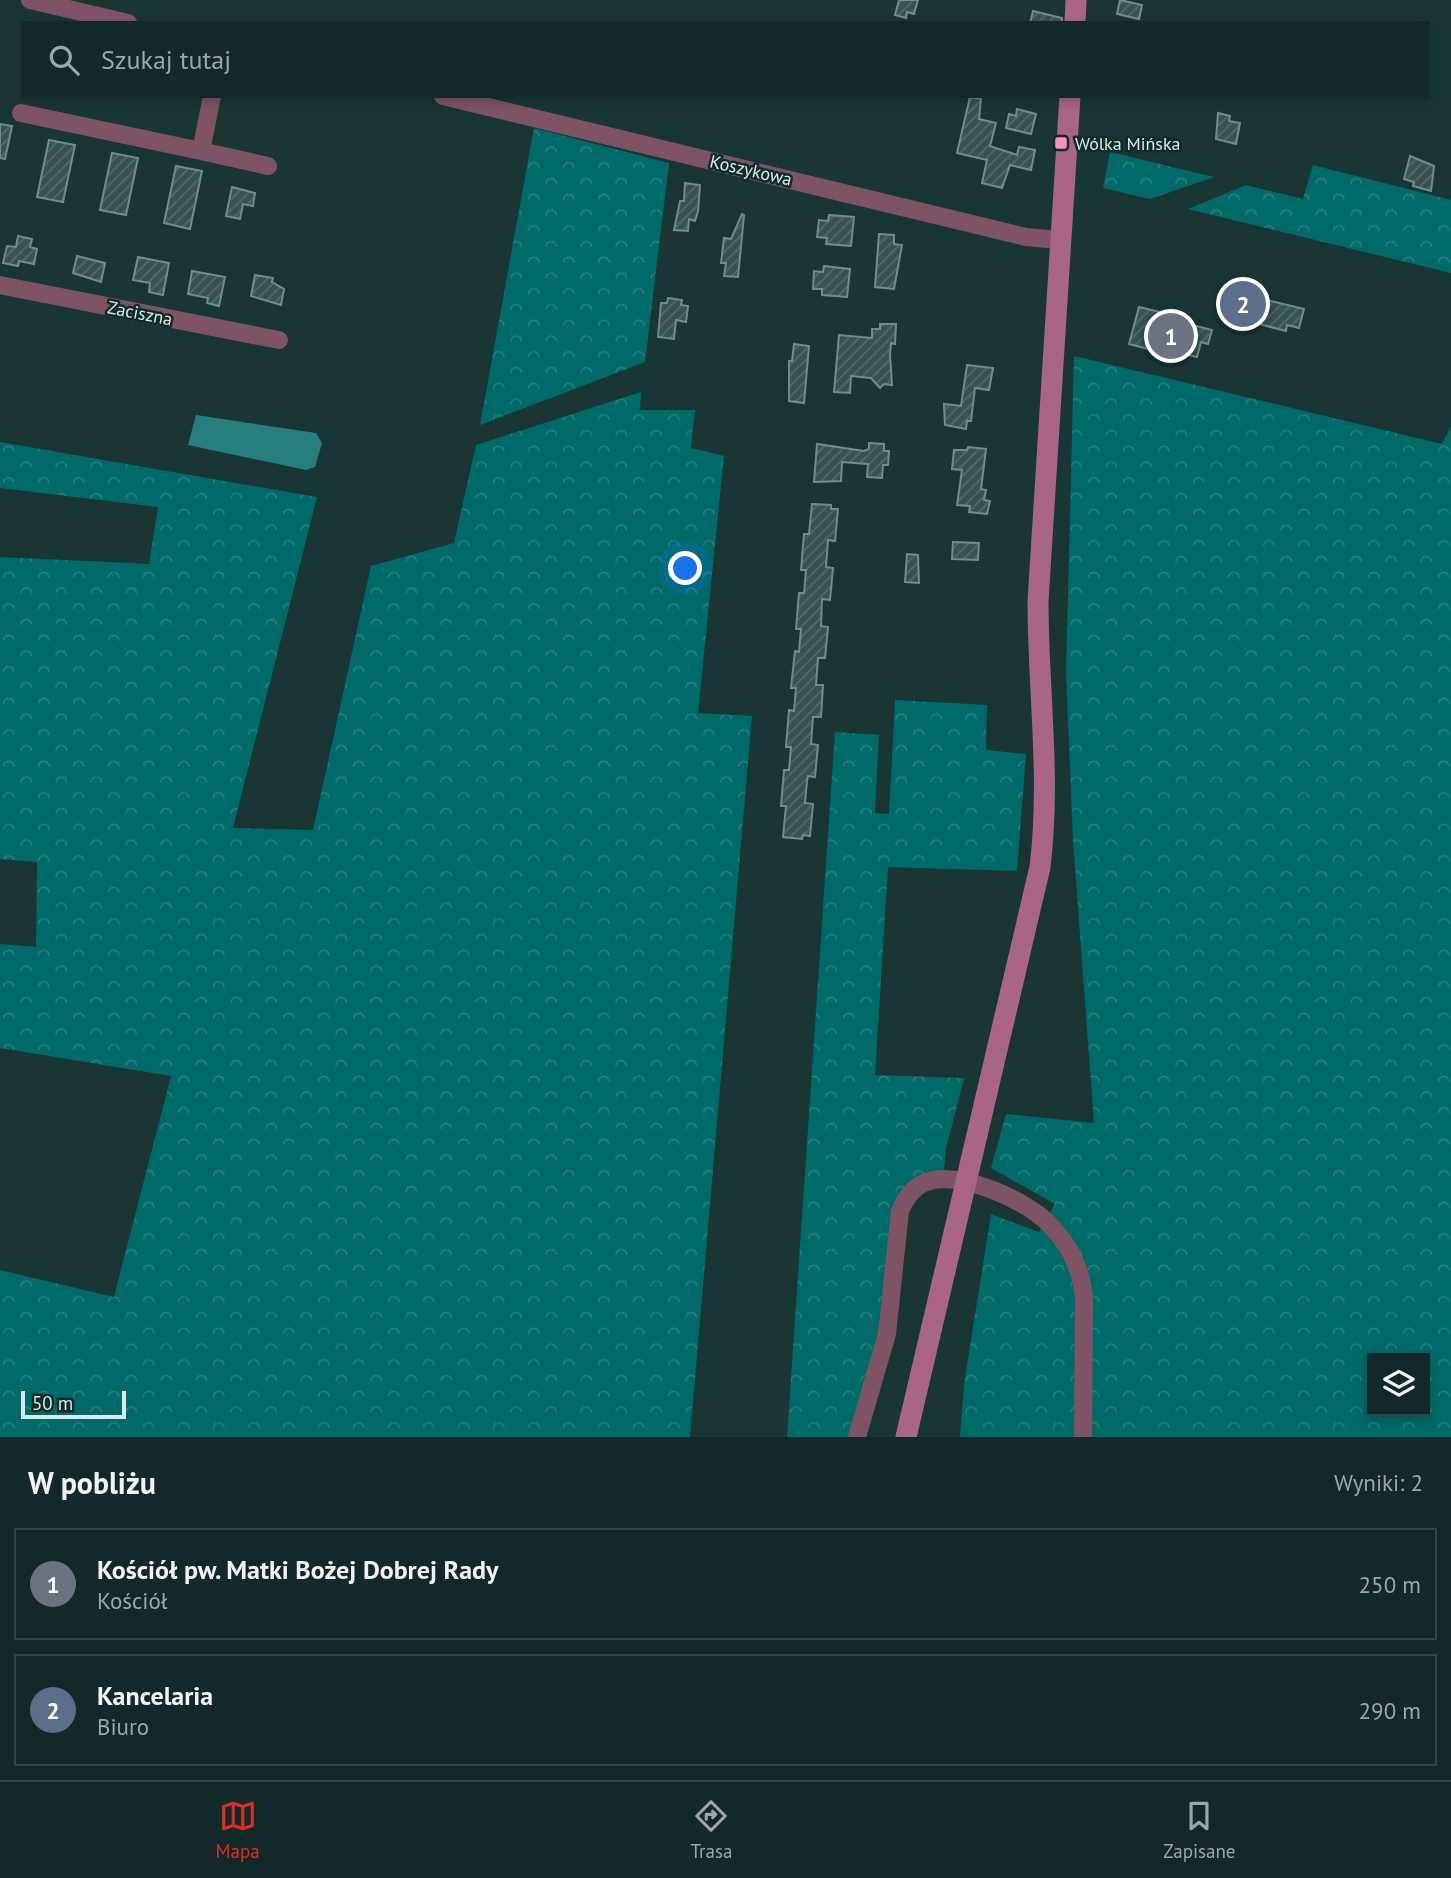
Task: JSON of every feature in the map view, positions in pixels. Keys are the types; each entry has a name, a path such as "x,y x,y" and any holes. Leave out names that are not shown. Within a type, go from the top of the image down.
{"street":[{"path":"30,0 119,21"},
{"path":"1074,21 1076,0"},
{"path":"201,151 212,98"},
{"name":"Koszykowa","path":"451,98 1026,237 1059,240"},
{"path":"906,1437 1029,923 1043,842 1045,772 1038,674 1038,601 1070,98"},
{"path":"21,113 268,166"},
{"name":"Zaciszna","path":"0,285 279,340"},
{"path":"857,1437 887,1334 900,1211 909,1194 925,1182 946,1179 1007,1195 1039,1214 1062,1238 1074,1259 1084,1299 1083,1437"}],"green space":[{"path":"534,128 669,163 645,362 480,425"},
{"path":"1110,152 1214,177 1150,199 1103,188"},
{"path":"1313,165 1451,200 1451,273 1188,209 1246,185 1303,199"},
{"path":"1074,356 1442,444 1451,426 1451,1437 960,1437 964,1384 991,1214 1039,1232 1055,1204 991,1168 1006,1114 1094,1123 1073,840 1066,673"},
{"path":"641,392 640,410 695,410 691,448 724,456 698,713 752,716 690,1437 0,1437 0,1270 114,1297 171,1076 0,1048 0,944 36,947 37,862 0,859 0,557 149,564 158,507 0,488 0,442 317,497 233,828 313,830 371,566 454,543 476,445"},
{"path":"895,700 987,705 986,750 1026,754 1017,871 888,867 875,1075 964,1078 946,1149 944,1170 927,1172 909,1182 878,1357 852,1437 787,1437 835,732 879,735 875,813 889,814"}],"shaded area":[{"path":"196,415 316,433 322,443 315,467 306,470 188,445"}],"building":[{"path":"899,0 918,0 914,14 907,12 906,18 895,15"},
{"path":"1120,0 1142,5 1139,19 1117,14"},
{"path":"1033,11 1062,18 1062,21 1030,21"},
{"path":"970,98 981,99 979,119 996,123 990,146 1017,155 1019,147 1035,150 1031,170 1010,165 1002,188 982,183 987,160 957,153"},
{"path":"1017,109 1036,114 1031,134 1006,128 1009,114 1016,116"},
{"path":"1218,113 1230,116 1229,121 1240,123 1236,144 1216,139"},
{"path":"0,124 12,126 5,159 0,158"},
{"path":"49,140 75,145 63,202 37,197"},
{"path":"112,153 138,158 126,215 100,210"},
{"path":"1410,156 1434,166 1431,191 1413,186 1414,182 1404,179"},
{"path":"176,166 202,171 190,229 164,223"},
{"path":"685,183 700,185 698,211 695,221 689,219 688,231 674,230 680,201 684,201"},
{"path":"232,187 255,193 253,206 243,204 240,219 226,216"},
{"path":"742,214 738,277 724,276 726,263 721,263 724,238 731,239"},
{"path":"829,215 854,217 851,246 826,244 827,238 817,237 819,220 828,221"},
{"path":"879,234 894,235 894,244 902,245 894,289 875,287"},
{"path":"18,236 32,239 30,247 37,249 34,264 19,261 18,266 3,263 7,246 16,247"},
{"path":"77,256 105,263 101,282 73,273"},
{"path":"138,257 169,263 163,295 149,292 150,283 133,280"},
{"path":"824,266 850,269 847,297 822,295 822,289 813,289 814,271 823,272"},
{"path":"192,271 225,277 219,306 207,303 208,298 188,294"},
{"path":"255,275 273,278 272,282 284,289 281,305 251,296"},
{"path":"1234,292 1304,309 1299,328 1287,325 1286,331 1228,316"},
{"path":"668,298 682,300 681,305 688,306 686,322 676,320 674,339 658,337 661,303 667,303"},
{"path":"1139,307 1189,319 1188,324 1212,330 1208,344 1201,342 1197,357 1180,353 1179,357 1129,344"},
{"path":"880,324 896,324 895,344 891,343 890,355 892,385 884,384 880,388 871,378 851,376 850,393 834,392 839,335 872,338 872,329 880,329"},
{"path":"794,344 809,346 804,403 789,401 789,361 792,361"},
{"path":"967,365 993,368 989,390 975,388 971,421 967,421 966,429 945,425 944,404 961,406"},
{"path":"869,443 884,444 884,451 889,451 888,465 883,465 882,478 867,477 868,464 842,462 841,481 814,482 817,444 864,451 869,449"},
{"path":"968,447 986,449 981,489 986,490 984,500 990,501 987,514 969,512 970,506 957,505 962,470 952,469 954,450 967,450"},
{"path":"812,504 831,505 831,509 838,509 835,541 828,540 826,567 833,568 830,600 822,599 821,626 828,627 825,658 818,658 816,685 823,685 821,717 813,717 811,744 818,745 815,777 808,776 805,803 813,804 810,836 803,835 802,839 783,837 786,806 781,806 784,770 789,770 791,747 786,747 789,710 794,711 796,688 791,688 795,651 799,652 801,629 796,629 799,593 804,593 806,570 801,570 804,534 809,534"},
{"path":"953,542 979,543 978,560 952,559"},
{"path":"907,554 918,555 919,583 905,582"}],"place":[{"name":"Wólka Mińska","path":"1061,143"},
{"name":"Kancelaria","path":"1243,304"},
{"name":"Kościół pw. Matki Bożej Dobrej Rady","path":"1171,336"}]}
